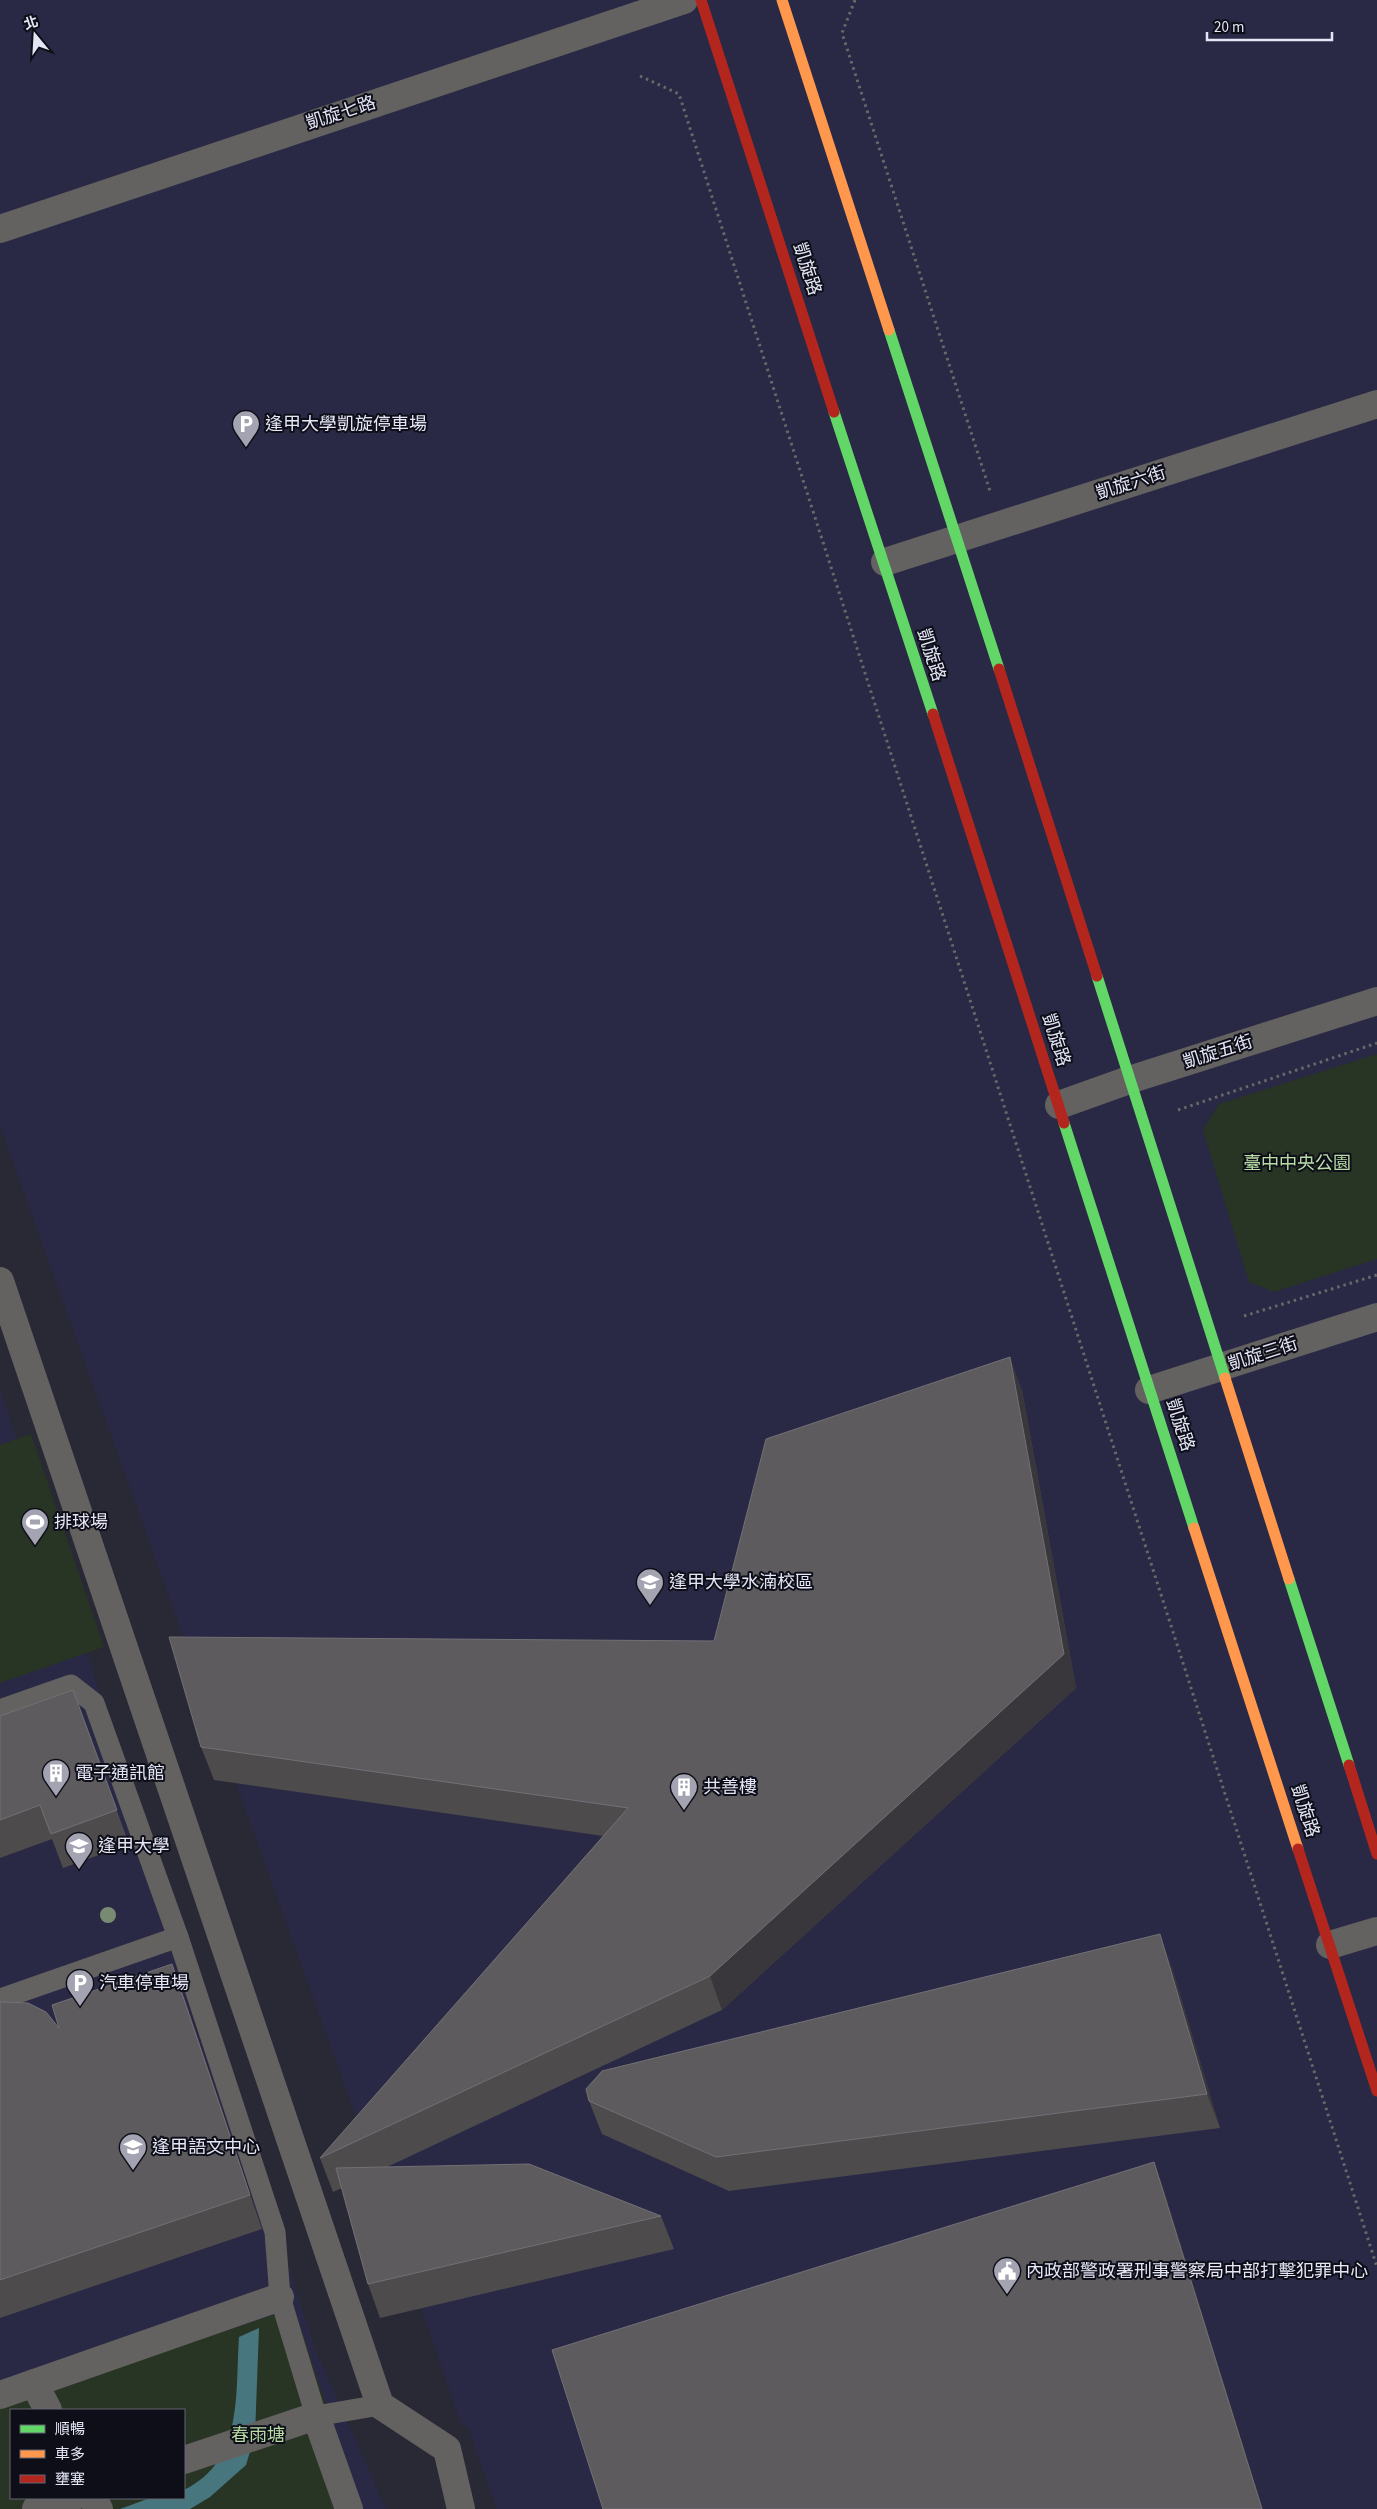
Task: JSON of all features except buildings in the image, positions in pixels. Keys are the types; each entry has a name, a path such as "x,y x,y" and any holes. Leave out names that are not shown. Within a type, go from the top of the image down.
{"street":[{"name":"凱旋七路","path":"0,229 684,0"},
{"name":"凱旋路","path":"701,0 862,497 885,562 1149,1390 1377,2091"},
{"path":"782,0 957,539 1377,1854"},
{"name":"凱旋六街","path":"885,562 1377,404"},
{"name":"凱旋五街","path":"1059,1105 1129,1080 1377,1001"},
{"path":"0,1281 380,2405 447,2449 461,2509"},
{"name":"凱旋三街","path":"1149,1390 1377,1317"},
{"path":"1330,1945 1377,1931"},
{"path":"0,2395 280,2297"},
{"path":"34,2383 47,2409"},
{"path":"185,2460 316,2416 349,2509"},
{"path":"36,2509 69,2499"}],"lane":[{"path":"0,1710 71,1685 94,1703 178,1937 275,2232 280,2297 316,2416 380,2405"},
{"path":"0,1999 178,1937"}],"path":[{"path":"856,0 842,33 991,494"},
{"path":"640,76 679,94 1377,2267"},
{"path":"1180,1118 1177,1108 1377,1043"},
{"path":"1241,1308 1244,1317 1377,1274"}],"shaded area":[{"path":"0,0 1377,0 1377,2509 497,2509 467,2425 462,2427 359,2125 0,1126"},
{"name":"逢甲大學","path":"0,1389 316,2351 386,2509 0,2509"},
{"name":"春雨塘","path":"259,2328 255,2435 246,2465 210,2497 190,2509 120,2509 147,2499 185,2499 185,2489 203,2477 217,2462 227,2444 236,2402 239,2337"}],"green space":[{"name":"臺中中央公園","path":"1377,1054 1377,1259 1274,1292 1249,1282 1203,1130 1219,1104"},
{"name":"排球場","path":"31,1434 104,1647 0,1683 0,1445"},
{"name":"春雨塘","path":"294,2308 360,2509 0,2509 0,2406"}],"traffic: fast":[{"path":"889,330 999,669"},
{"path":"834,412 933,714"},
{"path":"1097,976 1225,1378"},
{"path":"1064,1123 1194,1528"},
{"path":"1289,1579 1349,1765"}],"traffic: slow":[{"path":"782,0 889,330"},
{"path":"1225,1378 1289,1579"},
{"path":"1194,1528 1298,1849"}],"traffic: jam":[{"path":"701,0 834,412"},
{"path":"999,669 1097,976"},
{"path":"933,714 1064,1123"},
{"path":"1349,1765 1377,1854"},
{"path":"1298,1849 1377,2091"}],"place":[{"name":"逢甲大學凱旋停車場","path":"246,448"},
{"name":"排球場","path":"35,1546"},
{"name":"逢甲大學水湳校區","path":"650,1606"},
{"name":"電子通訊館","path":"56,1797"},
{"name":"共善樓","path":"684,1811"},
{"name":"逢甲大學","path":"79,1870"},
{"name":"汽車停車場","path":"80,2007"},
{"name":"逢甲語文中心","path":"133,2171"},
{"name":"內政部警政署刑事警察局中部打擊犯罪中心","path":"1007,2295"}]}
